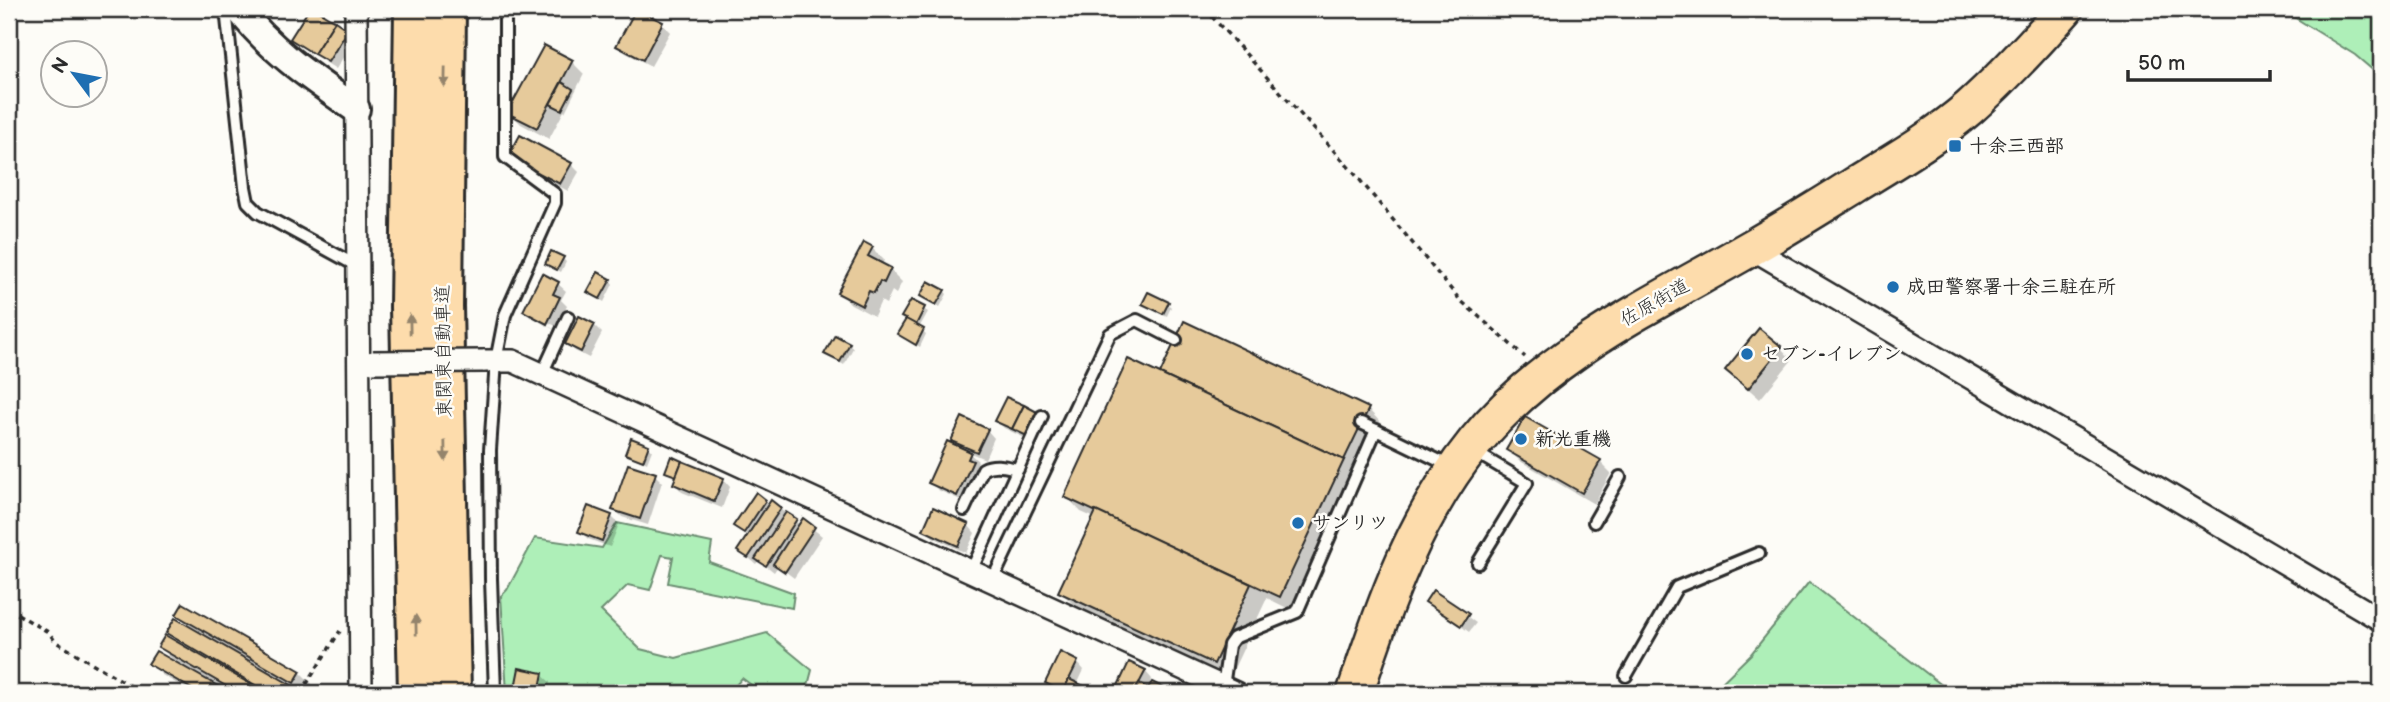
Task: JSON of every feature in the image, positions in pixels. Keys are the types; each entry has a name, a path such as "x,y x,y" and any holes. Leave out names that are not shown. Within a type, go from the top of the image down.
{"highway":[{"name":"東関東自動車道","path":"414,9 410,307 418,693"},
{"name":"東関東自動車道","path":"446,9 443,306 451,693"},
{"name":"佐原街道","path":"1355,693 1382,611 1401,564 1424,520 1462,459 1504,411 1578,348 1751,248 1942,129 1994,85 2065,9"}],"street":[{"path":"239,9 254,29 285,58 356,109"},
{"path":"356,9 357,266 365,363 361,693"},
{"path":"1751,248 2381,620"},
{"path":"365,363 513,361 1229,690"}],"lane":[{"path":"226,9 248,202 258,212 357,266"},
{"path":"495,693 491,579 490,361 505,315 555,203 555,194 505,157 505,9"},
{"path":"542,374 568,317"},
{"path":"992,581 1110,334 1137,320 1176,340"},
{"path":"971,571 1042,416"},
{"path":"1361,424 1527,483 1478,563"},
{"path":"1229,690 1229,645 1234,638 1297,612 1376,430"},
{"path":"964,510 983,469 989,466 1018,469"},
{"path":"1594,522 1619,477"},
{"path":"1626,677 1677,587 1759,553"}],"path":[{"path":"1205,9 1354,173 1460,300 1524,355 1542,376"},
{"path":"9,609 48,632 56,642 143,693"},
{"path":"301,693 342,627 360,623"}],"green space":[{"path":"2281,9 2381,9 2381,77 2355,55"},
{"path":"617,523 712,543 709,562 794,593 792,608 668,583 673,557 662,555 650,590 628,585 601,611 640,649 676,658 767,633 812,670 806,693 762,693 742,678 729,693 507,693 501,596 507,590 535,538 602,548"},
{"path":"1809,582 1952,693 1711,693 1751,654"}],"building":[{"path":"309,9 315,9 335,21 314,54 290,39"},
{"path":"636,9 663,22 643,60 616,46"},
{"path":"335,21 348,30 328,62 314,54"},
{"path":"544,45 573,60 537,128 507,113"},
{"path":"562,82 573,89 562,110 550,104"},
{"path":"520,135 572,163 560,184 508,157"},
{"path":"864,242 873,247 868,256 891,268 884,283 880,281 874,293 869,291 862,306 837,293"},
{"path":"551,251 564,257 557,270 545,264"},
{"path":"598,272 611,279 600,299 587,292"},
{"path":"542,273 559,282 553,294 560,297 547,324 523,311"},
{"path":"928,281 945,290 936,305 920,296"},
{"path":"1148,292 1169,302 1163,314 1142,304"},
{"path":"911,300 925,307 916,325 901,317"},
{"path":"579,316 595,324 581,352 565,344"},
{"path":"906,319 924,329 916,345 897,334"},
{"path":"1184,321 1369,408 1344,460 1160,374"},
{"path":"1759,328 1782,347 1748,389 1725,370"},
{"path":"835,335 850,343 840,362 824,354"},
{"path":"1128,359 1344,460 1280,597 1064,497"},
{"path":"1006,397 1024,405 1012,429 994,421"},
{"path":"1024,405 1039,413 1027,436 1012,429"},
{"path":"962,417 988,429 977,452 951,441"},
{"path":"1525,417 1601,460 1582,493 1506,450"},
{"path":"631,438 649,445 643,461 625,454"},
{"path":"947,441 971,452 968,459 973,461 957,496 928,483"},
{"path":"671,456 682,461 676,476 665,472"},
{"path":"682,461 724,478 714,501 673,484"},
{"path":"628,464 656,473 640,519 612,510"},
{"path":"756,492 766,500 744,533 733,526"},
{"path":"771,500 781,508 748,558 737,551"},
{"path":"588,506 612,515 602,541 578,532"},
{"path":"933,507 969,524 958,546 923,530"},
{"path":"1096,511 1251,584 1214,664 1058,592"},
{"path":"786,512 797,519 766,566 755,559"},
{"path":"803,518 815,527 785,572 773,564"},
{"path":"1433,590 1469,614 1461,626 1425,602"},
{"path":"183,603 301,671 294,683 176,615"},
{"path":"175,618 293,686 289,693 269,693 166,633"},
{"path":"165,635 266,693 238,693 158,647"},
{"path":"156,651 230,693 199,693 148,664"},
{"path":"1060,652 1078,661 1063,692 1045,683"},
{"path":"1129,662 1146,670 1134,693 1117,693 1115,692"},
{"path":"519,668 543,673 539,693 514,693"},
{"path":"1069,679 1086,687 1083,693 1063,692"},
{"path":"1152,682 1168,690 1167,693 1134,693 1139,683 1148,688"}],"place":[{"name":"十余三西部","path":"1955,146"},
{"name":"成田警察署十余三駐在所","path":"1893,287"},
{"name":"セブン-イレブン","path":"1747,354"},
{"name":"新光重機","path":"1521,439"},
{"name":"サンリツ","path":"1298,523"}]}
